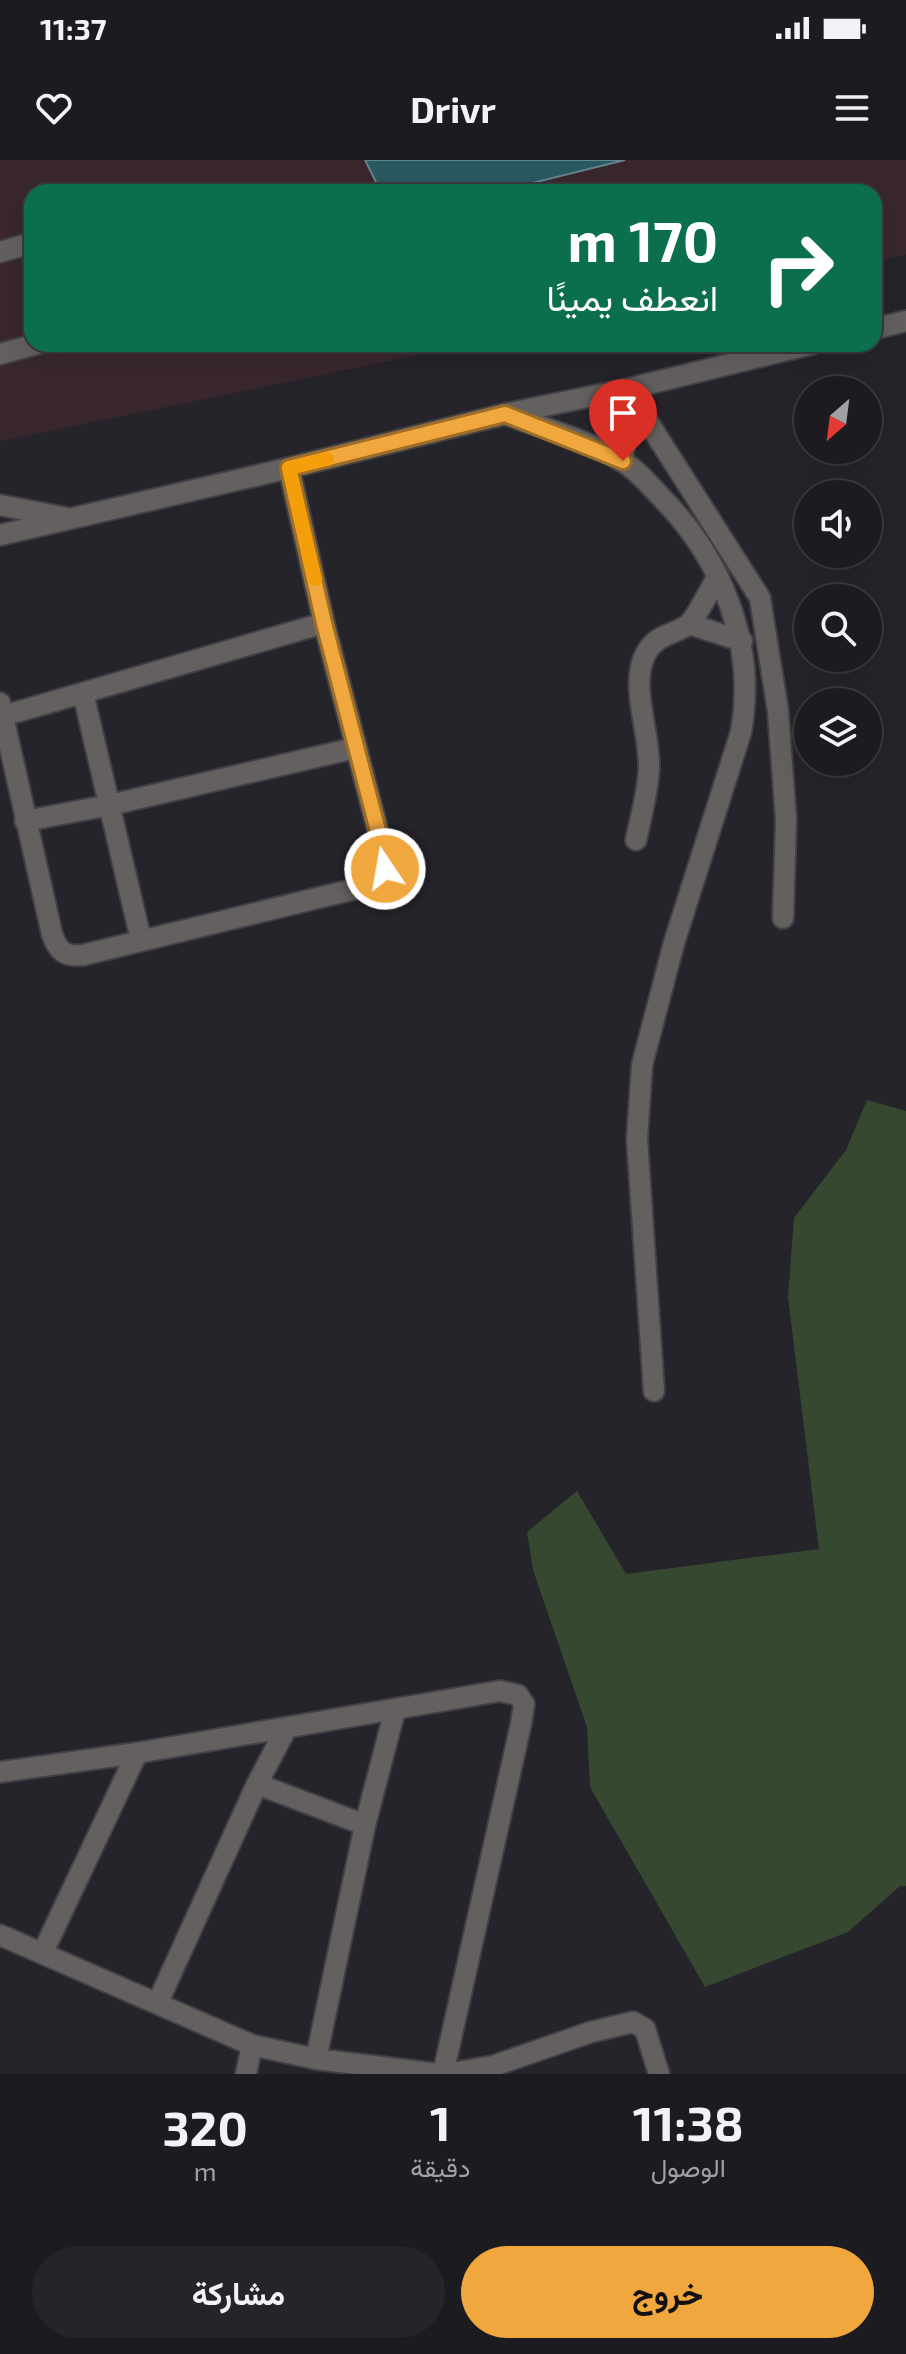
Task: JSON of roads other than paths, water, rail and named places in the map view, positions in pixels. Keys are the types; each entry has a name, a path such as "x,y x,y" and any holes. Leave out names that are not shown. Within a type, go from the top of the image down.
{"street":[{"path":"0,252 24,245"},
{"path":"882,327 906,321"},
{"path":"0,354 24,348"},
{"path":"0,535 779,352"},
{"path":"623,461 627,389"},
{"path":"627,389 760,598 778,711 783,773 786,820 783,918"},
{"path":"505,414 623,461 678,515 696,538 718,576 742,641 747,702 741,732 670,958 641,1076 637,1139 654,1391"},
{"path":"289,468 324,623 386,862 384,875 363,887 83,955 64,955 52,934 2,710 83,693 324,623"},
{"path":"0,505 73,520"},
{"path":"636,840 649,768 639,695 639,675 644,656 664,634 689,624 718,576"},
{"path":"689,624 742,641"},
{"path":"83,693 141,940"},
{"path":"25,821 110,805 355,748"},
{"path":"0,1772 286,1729 500,1691 518,1695 524,1704 442,2074"},
{"path":"316,2059 365,1825 395,1710"},
{"path":"158,2002 257,1784 286,1729"},
{"path":"43,1952 137,1753"},
{"path":"257,1784 365,1825"},
{"path":"0,1935 252,2045 316,2059 442,2074 492,2070 591,2032 633,2022 645,2029 659,2074"},
{"path":"246,2074 252,2045"}],"water":[{"path":"365,160 625,160 528,184 377,184"}]}
